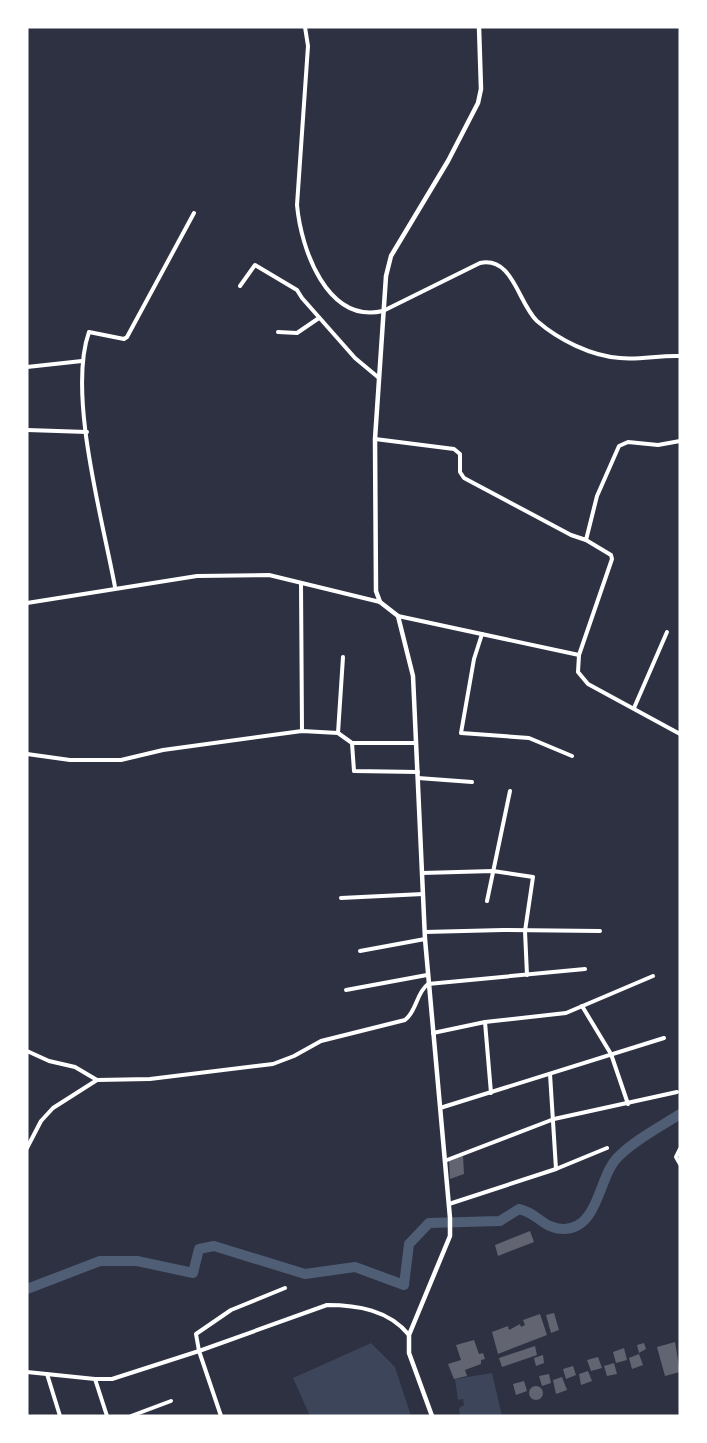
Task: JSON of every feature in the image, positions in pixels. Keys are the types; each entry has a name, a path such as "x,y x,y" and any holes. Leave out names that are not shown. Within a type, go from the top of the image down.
{"street":[{"path":"305,27 308,46 297,205 299,224 324,287 339,300 361,312 370,314 383,311 480,263 490,261 501,266 508,274 534,318 577,347 620,358 680,356"},
{"path":"380,602 376,591 375,439 383,311 391,256 448,161 478,103 481,89 479,27"},
{"path":"115,587 89,460 82,361 91,331 124,339 127,337 194,213"},
{"path":"240,286 255,265 297,290 355,358 379,378"},
{"path":"278,332 297,333 320,318"},
{"path":"27,367 82,361"},
{"path":"27,430 87,432"},
{"path":"375,439 454,449 460,454 460,472 464,478 611,555 612,559 579,655 578,672 588,684 680,734"},
{"path":"585,540 597,496 620,446 628,442 658,446 680,441"},
{"path":"27,603 115,587 209,576 268,575 380,602 398,616 579,655"},
{"path":"301,583 302,731"},
{"path":"398,616 413,676 428,984 447,1160 450,1218 450,1236 409,1335 409,1353 432,1416"},
{"path":"634,708 667,632"},
{"path":"482,634 474,659 461,733 529,738 572,756"},
{"path":"338,733 343,657"},
{"path":"27,754 70,760 121,760 163,750 302,731 338,733 352,743 416,743"},
{"path":"352,743 354,771 418,775 472,782"},
{"path":"487,902 510,791"},
{"path":"422,873 493,871 534,878 525,932 527,975"},
{"path":"341,898 423,894"},
{"path":"425,932 600,932"},
{"path":"360,951 425,939"},
{"path":"27,1148 41,1122 53,1108 97,1080 150,1079 273,1064 294,1056 321,1041 405,1020 411,1014 422,989 428,984 585,969"},
{"path":"346,990 428,975"},
{"path":"432,1033 485,1022 546,1017 582,1006 653,976"},
{"path":"582,1006 611,1054 628,1104"},
{"path":"485,1022 491,1093"},
{"path":"440,1109 664,1038"},
{"path":"27,1051 49,1061 75,1067 97,1080"},
{"path":"550,1074 556,1169"},
{"path":"447,1160 554,1119 677,1092"},
{"path":"449,1204 556,1169 607,1148"},
{"path":"680,1149 676,1156 680,1164"},
{"path":"221,1416 198,1351 195,1338 199,1330 231,1310 285,1288"},
{"path":"27,1371 95,1379 112,1378 198,1351 327,1305 348,1305 378,1312 399,1322 409,1335"},
{"path":"47,1374 60,1416"},
{"path":"95,1379 107,1416"},
{"path":"131,1416 171,1401"}],"shaded area":[{"path":"371,1343 395,1367 411,1416 310,1416 293,1378"},
{"path":"492,1373 502,1416 460,1416 459,1408 464,1405 463,1399 458,1400 455,1379"}],"building":[{"path":"463,1156 464,1174 450,1179 449,1161"},
{"path":"530,1231 534,1242 498,1256 495,1245"},
{"path":"554,1313 559,1330 551,1333 546,1315"},
{"path":"540,1314 547,1335 498,1354 492,1332 508,1326 509,1330 520,1324 521,1327 525,1325 523,1320"},
{"path":"474,1340 479,1354 483,1353 485,1359 481,1360 481,1364 465,1370 467,1376 454,1379 448,1364 461,1360 456,1345"},
{"path":"675,1342 680,1372 665,1376 657,1347"},
{"path":"644,1343 646,1349 639,1353 637,1345"},
{"path":"535,1346 537,1355 502,1367 499,1358"},
{"path":"624,1348 627,1360 616,1363 613,1352"},
{"path":"639,1354 643,1365 632,1369 629,1358"},
{"path":"543,1355 544,1363 536,1366 534,1358"},
{"path":"598,1357 602,1368 591,1371 587,1360"},
{"path":"614,1363 617,1374 607,1376 604,1366"},
{"path":"573,1366 576,1375 566,1379 563,1369"},
{"path":"588,1371 592,1381 581,1385 579,1374"},
{"path":"549,1374 551,1383 542,1386 539,1376"},
{"path":"562,1377 567,1390 556,1394 553,1380"},
{"path":"524,1381 527,1391 516,1395 513,1384"},
{"path":"536,1386 541,1388 543,1393 541,1398 536,1400 531,1398 529,1393 531,1388"}],"waterway":[{"path":"27,1289 100,1261 137,1261 193,1273 199,1249 214,1246 305,1274 355,1267 404,1285 409,1244 429,1223 500,1221 519,1209 557,1228 576,1226 585,1220 592,1210 607,1175 619,1156 640,1139 680,1114"}]}
